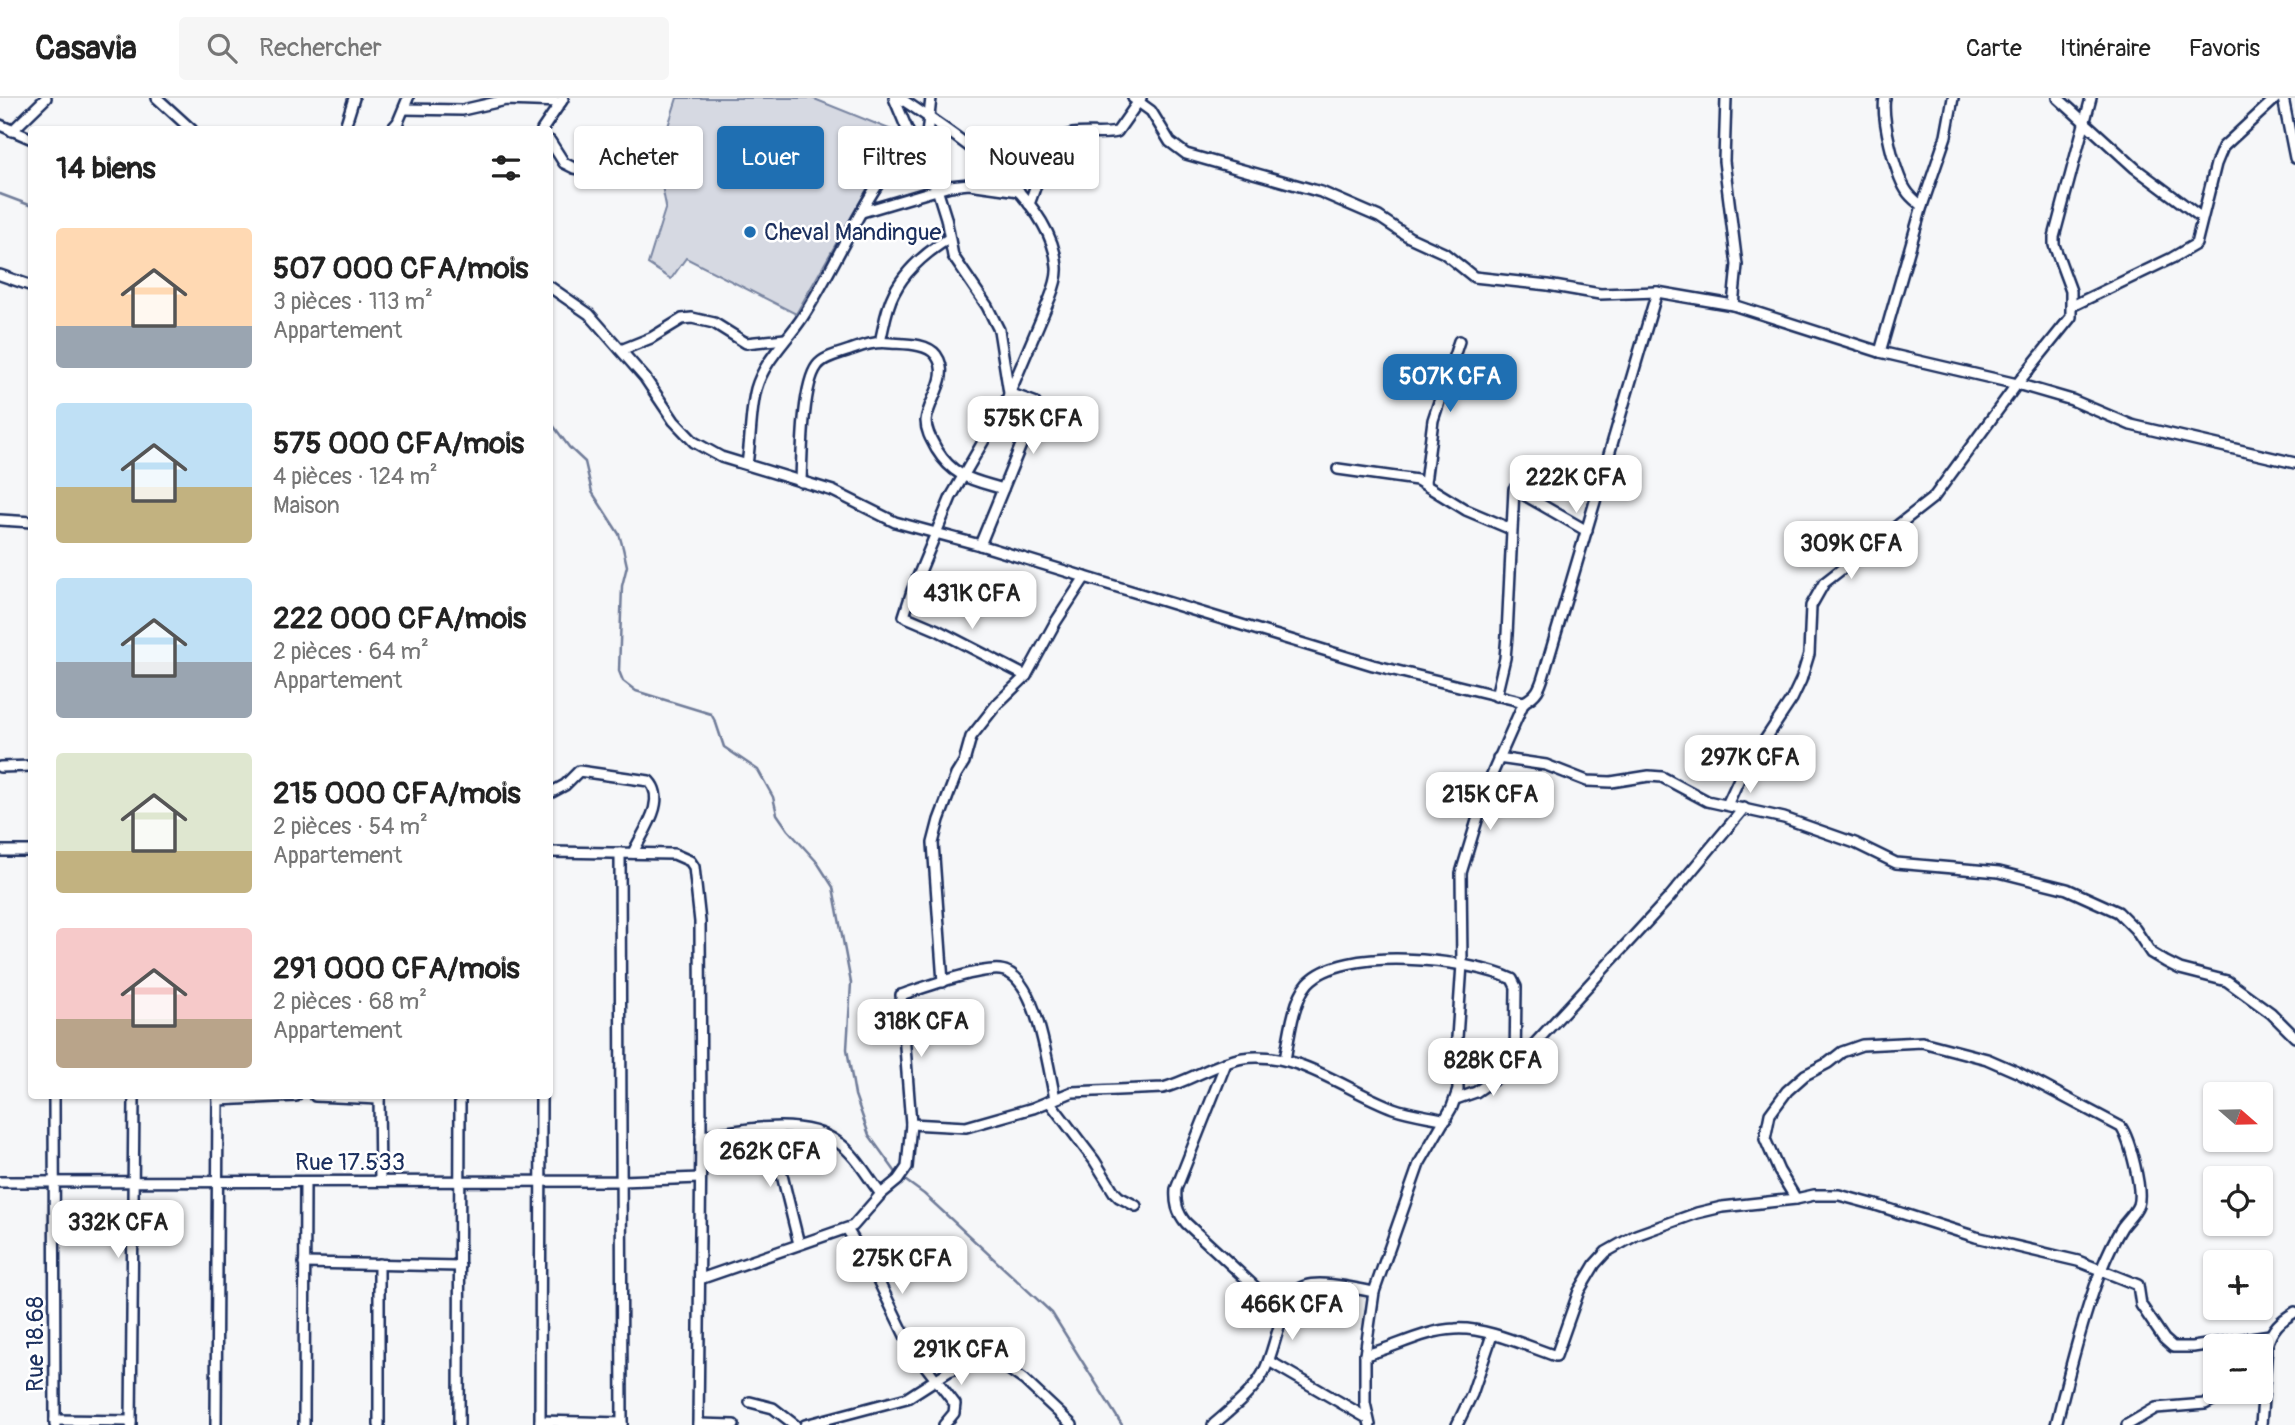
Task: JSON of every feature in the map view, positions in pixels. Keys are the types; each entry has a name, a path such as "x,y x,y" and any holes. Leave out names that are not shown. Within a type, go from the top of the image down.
{"street":[{"path":"12,131 46,98"},
{"path":"157,98 188,126"},
{"path":"345,126 354,98"},
{"path":"393,126 408,98"},
{"path":"894,98 906,126"},
{"path":"900,98 995,167 1019,191 1048,236 1058,269 1050,298 1009,393 991,430 961,476 904,616 1026,676"},
{"path":"928,126 931,98"},
{"path":"1726,98 1724,161 1737,256 1733,305"},
{"path":"1885,98 1885,124 1904,187 1922,206"},
{"path":"1880,352 1922,206 1946,136 1953,98"},
{"path":"2058,98 2152,182 2202,218"},
{"path":"1727,806 1739,779 1801,680 1809,654 1811,606 1824,583 1934,497 2017,384 2071,317 2071,290 2054,245 2054,237 2091,98"},
{"path":"2072,306 2196,244 2216,164 2223,147 2276,98"},
{"path":"2283,98 2295,158"},
{"path":"1029,204 1051,150 1058,141 1069,135 1117,132 1138,99 1156,116 1170,142 1186,154 1321,192 1379,217 1409,237 1444,253 1474,277 1600,294 1657,292 1733,305 1880,352 2017,384 2072,400 2131,425 2295,463"},
{"path":"404,109 462,110 506,100 562,100"},
{"path":"545,126 562,100"},
{"path":"0,125 28,137"},
{"path":"553,146 564,163 574,168"},
{"path":"951,187 969,184 1019,191"},
{"path":"747,464 756,389 771,358 802,319 875,189"},
{"path":"862,212 912,199 937,189 953,256 987,306 999,330 1009,393"},
{"path":"880,342 896,290 918,262 948,239"},
{"path":"0,275 28,285"},
{"path":"553,289 589,314 645,378 674,421 694,442 721,457 833,491 895,522 980,545 1373,666 1524,702 1539,691 1657,292"},
{"path":"621,350 642,343 682,319 692,318 714,323 747,343 785,339"},
{"path":"1425,483 1433,420 1459,341"},
{"path":"801,482 805,415 817,366 823,361 862,346 880,342 933,351 941,367 940,383 926,420 928,431 942,458 961,476 1003,489"},
{"path":"980,545 1037,410 1034,402 1009,393"},
{"path":"1338,469 1425,483 1466,510 1511,529"},
{"path":"1496,696 1505,658 1514,489 1587,531"},
{"path":"0,520 28,522"},
{"path":"943,982 934,869 935,832 956,775 964,762 971,737 997,704 1026,676 1055,623 1085,577"},
{"path":"1368,1422 1365,1354 1374,1292 1419,1164 1456,1099 1459,1079 1457,1038 1462,964 1461,873 1489,781 1524,702"},
{"path":"1498,758 1546,765 1587,781 1611,782 1649,776 1662,777 1707,801 1784,818 1855,843 1896,863 1999,872 2067,888 2118,912 2135,929 2151,953 2166,962 2180,969 2227,981 2271,1013 2295,1037"},
{"path":"0,767 28,766"},
{"path":"553,791 579,772 649,781 656,797 654,811 634,853"},
{"path":"1456,1099 1476,1092 1515,1065 1668,899 1744,808"},
{"path":"0,851 28,851"},
{"path":"553,852 674,854 690,861 694,867 700,922 698,1425 734,1425"},
{"path":"541,1099 540,1423 622,1424 620,853"},
{"path":"1285,1060 1301,994 1314,977 1352,963 1411,958 1462,964 1505,975 1515,982 1515,1065"},
{"path":"700,1279 847,1229 861,1218 881,1194 898,1181 907,1167 911,1124 901,995 943,982 999,970 1013,976 1032,1000 1052,1099 1114,1192 1136,1206"},
{"path":"1796,1199 1774,1161 1765,1139 1770,1114 1787,1091 1805,1075 1850,1048 1862,1045 1922,1042 1998,1064 2121,1127 2132,1159 2138,1205 2116,1238 2101,1269 2056,1425"},
{"path":"911,1124 966,1127 1033,1108 1072,1092 1177,1085 1226,1063 1253,1057 1285,1060 1338,1081 1396,1109 1446,1119"},
{"path":"1226,1063 1176,1189 1178,1214 1283,1313"},
{"name":"Rue 18.68","path":"54,1099 55,1422"},
{"path":"55,1422 131,1423 134,1099"},
{"path":"216,1425 218,1099"},
{"path":"379,1099 380,1181"},
{"path":"459,1425 460,1099"},
{"path":"701,1136 748,1128 778,1128 817,1133 841,1144 881,1194"},
{"path":"778,1128 781,1171 799,1244"},
{"name":"Rue 17.533","path":"0,1182 461,1182 700,1178"},
{"path":"303,1425 305,1182"},
{"path":"1365,1354 1456,1328 1492,1335 1556,1356 1579,1291 1595,1264 1606,1252 1636,1235 1697,1213 1722,1207 1814,1195 1839,1195 1892,1209 1976,1237 2101,1269 2138,1285 2141,1305 2172,1347 2203,1345"},
{"path":"847,1229 877,1278 910,1346 953,1400 956,1408 944,1425"},
{"path":"304,1263 460,1266"},
{"path":"379,1264 379,1425"},
{"path":"1213,1425 1249,1391 1263,1373 1290,1296 1306,1285 1374,1292"},
{"path":"2271,1334 2280,1321 2295,1312"},
{"path":"1457,1425 1472,1394 1492,1335"},
{"path":"811,1424 907,1398 949,1371 981,1360 996,1360 1024,1380 1072,1425"},
{"path":"1269,1361 1368,1422"},
{"path":"750,1402 773,1408 795,1425"},
{"path":"2127,1425 2156,1408 2205,1404"},
{"path":"2261,1404 2261,1425"}],"shaded area":[{"name":"Cheval Mandingue","path":"677,98 812,98 882,126 838,126 838,189 867,189 796,314 686,258 671,279 648,264 666,206 663,189 703,189 703,126 668,126"}],"waterway":[{"path":"0,194 28,204"},
{"path":"553,425 569,447 585,462 592,492 619,534 623,548 627,566 622,586 619,671 623,681 636,691 711,714 724,747 758,770 773,797 777,814 817,862 833,887 851,983 847,1049 855,1095 869,1135 897,1174"},
{"path":"902,1178 924,1194 1052,1313 1122,1425"}],"place":[{"name":"Cheval Mandingue","path":"750,232"}]}
